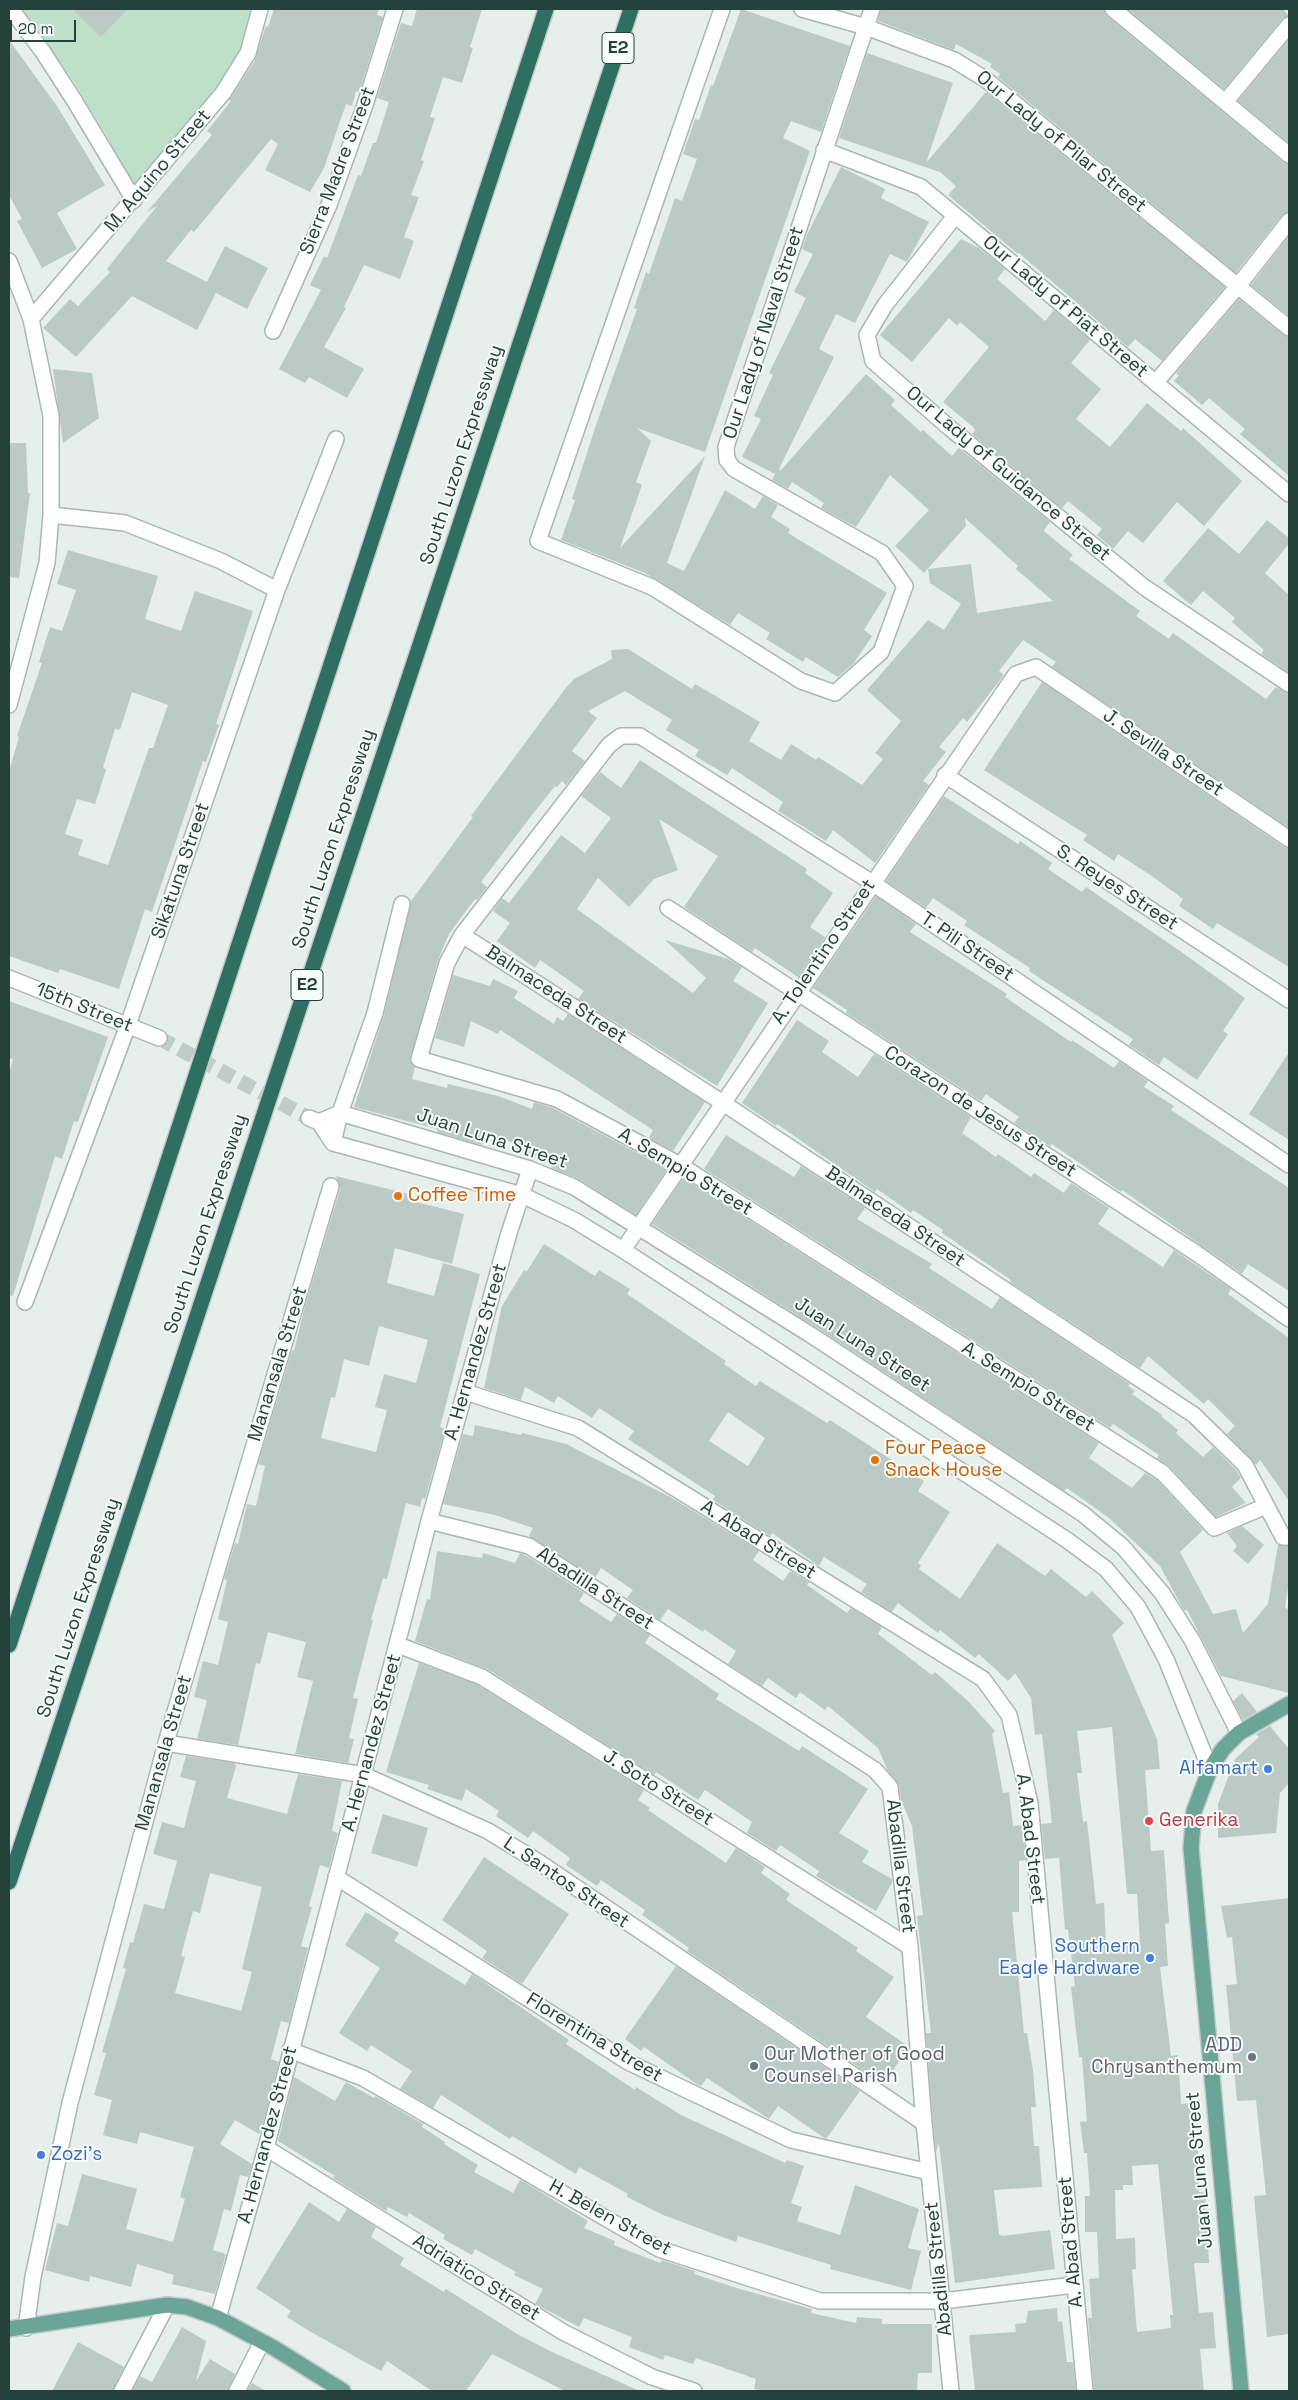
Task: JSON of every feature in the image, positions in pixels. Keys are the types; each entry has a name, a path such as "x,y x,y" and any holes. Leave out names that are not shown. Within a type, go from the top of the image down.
{"highway":[{"path":"9,1646 546,9"},
{"name":"South Luzon Expressway","path":"9,1882 631,9"}],"main road":[{"path":"1239,1733 1289,1704"},
{"name":"Juan Luna Street","path":"1239,1733 1223,1749 1210,1769 1194,1811 1191,1848 1241,2391"},
{"path":"9,2329 26,2328 167,2305 187,2307 218,2318 343,2391"}],"street":[{"path":"11,9 74,100 134,200"},
{"name":"M. Aquino Street","path":"31,318 223,94 248,53 260,9"},
{"name":"Sierra Madre Street","path":"273,331 329,205 365,105 395,9"},
{"name":"Our Lady of Naval Street","path":"722,9 538,541 652,587 801,681 834,693 881,652 905,586 882,553 734,469 727,460 726,446 872,9"},
{"name":"Our Lady of Pilar Street","path":"802,9 866,27 954,60 985,78 1289,328"},
{"path":"1113,9 1289,155"},
{"path":"1226,101 1289,25"},
{"name":"Our Lady of Piat Street","path":"824,150 921,187 1289,494"},
{"name":"Our Lady of Guidance Street","path":"955,216 885,305 867,335 873,361 951,429 1144,587 1289,684"},
{"path":"1156,382 1238,286 1289,221"},
{"path":"9,261 31,318 51,416 51,515 47,563 9,705"},
{"name":"Sikatuna Street","path":"25,1302 128,1025 276,590 336,439"},
{"path":"51,515 125,523 221,561 276,590"},
{"name":"A. Tolentino Street","path":"623,1250 871,882 1016,674 1036,667"},
{"name":"J. Sevilla Street","path":"1036,667 1289,839"},
{"name":"A. Sempio Street","path":"640,736 621,736 609,745 462,935 447,963 419,1059 557,1099 680,1165 1163,1473 1214,1528 1266,1506"},
{"name":"T. Pili Street","path":"640,736 871,882 1289,1165"},
{"name":"S. Reyes Street","path":"945,775 1289,1000"},
{"path":"333,1144 340,1113 375,1013 402,904"},
{"name":"Corazon de Jesus Street","path":"668,908 1196,1253 1289,1319"},
{"name":"Balmaceda Street","path":"462,935 723,1102 1194,1415 1245,1465 1283,1536 1289,1537"},
{"name":"15th Street","path":"9,978 159,1038"},
{"path":"340,1113 314,1120 333,1144 522,1195 574,1220 623,1250 1067,1540 1106,1570 1138,1607 1166,1659 1210,1769"},
{"name":"Juan Luna Street","path":"340,1113 530,1169 574,1187 811,1335 1075,1508 1123,1547 1162,1593 1192,1640 1239,1733"},
{"name":"A. Hernandez Street","path":"218,2318 266,2148 290,2050 398,1645 428,1521 530,1169"},
{"name":"Manansala Street","path":"26,2328 33,2277 70,2103 166,1743 331,1186"},
{"name":"A. Abad Street","path":"465,1392 578,1428 983,1679 1009,1715 1030,1803 1085,2391"},
{"name":"Abadilla Street","path":"428,1521 529,1546 875,1770 890,1787 910,1947 924,2123 944,2301 951,2391"},
{"path":"1106,1570 1123,1547"},
{"name":"J. Soto Street","path":"398,1645 482,1677 910,1947"},
{"name":"L. Santos Street","path":"166,1743 364,1775 488,1831 924,2123"},
{"name":"Florentina Street","path":"336,1877 628,2062 791,2140 929,2172"},
{"name":"H. Belen Street","path":"290,2050 364,2078 659,2249 820,2301 944,2301 1074,2285"},
{"name":"Adriatico Street","path":"266,2148 563,2332 652,2377 694,2391"},
{"path":"122,2391 167,2305"},
{"path":"237,2391 262,2342"}],"green space":[{"path":"22,9 258,9 237,69 134,192 108,138 74,82"}],"building":[{"path":"72,9 128,9 101,37"},
{"path":"274,9 379,9 377,15 383,17 359,92 356,91 352,106 346,104 324,168 310,192 265,170 278,144 271,139 194,232 191,230 166,261 207,282 225,246 268,268 247,309 216,293 197,330 132,296 76,357 43,328 70,299 78,306 110,272 107,269 157,206 147,212 212,135 207,131 231,101 229,100 254,62"},
{"path":"417,9 482,9 470,47 473,48 462,83 443,77 430,117 435,118 421,160 424,161 411,195 419,197 404,237 414,241 400,279 364,265 344,307 346,308 324,347 364,369 347,398 309,377 305,383 279,369 321,290 310,285 324,256 327,258 358,175 361,176 373,143 376,143 389,102 377,98 401,23 412,26"},
{"path":"741,9 850,46 821,132 791,121 783,138 810,151 705,452 637,428 651,441 636,482 642,485 620,548 705,456 667,563 684,571 725,490 755,509 763,496 778,505 771,517 790,529 788,533 887,593 864,630 872,636 854,663 838,677 806,657 803,662 766,639 770,633 738,613 730,625 645,573 561,540 575,500 572,499 597,422 637,309 634,308 646,272 649,274 675,198 682,201 697,159 683,154 695,119 699,120 711,85 713,86"},
{"path":"881,9 1104,9 1107,16 1283,162 1289,164 1289,212 1282,215 1236,273 998,77 1000,74 990,67 992,64 956,44 954,50 878,21"},
{"path":"1127,9 1283,9 1289,16 1282,19 1224,89"},
{"path":"1289,39 1289,143 1238,101"},
{"path":"9,40 57,106 105,185 57,213 77,249 42,268 17,221 22,219 9,195"},
{"path":"867,53 953,83 926,163 986,92 1225,287 1162,361 1135,339 1128,347 948,195 956,186 940,172 839,138"},
{"path":"841,167 885,189 881,198 929,222 907,262 890,254 855,323 836,314 819,349 834,357 779,469 781,470 866,374 895,400 891,405 921,432 923,430 952,456 959,448 1050,522 1044,530 1045,532 1073,555 1069,559 1140,611 1136,616 1169,639 1173,633 1266,699 1276,687 1289,693 1289,828 1052,667 1056,662 1023,640 999,671 1004,675 979,707 967,722 963,718 939,747 946,752 923,781 929,785 875,863 833,830 826,841 778,811 783,802 732,768 727,775 695,756 699,750 666,730 672,720 625,691 588,711 597,718 572,751 585,761 566,785 562,781 557,787 555,786 532,815 481,882 487,887 477,900 475,899 449,934 438,960 410,1061 415,1067 412,1079 447,1088 448,1084 498,1096 532,1109 534,1102 553,1108 667,1169 636,1215 579,1179 551,1168 553,1164 516,1150 518,1145 485,1132 482,1145 437,1132 437,1129 354,1107 384,1015 411,901 565,689 574,679 612,659 611,650 628,649 692,689 695,684 760,722 749,741 781,760 791,744 816,760 818,757 862,785 883,759 875,753 901,721 867,690 928,620 944,630 961,604 930,583 928,569 971,564 977,613 1053,601 1016,569 1018,566 965,518 966,526 924,573 895,546 929,510 890,475 856,527 821,508 824,503 792,482 788,489 772,480 775,474 742,457 761,419 754,416 773,375 769,373 806,298 794,292 813,254 802,249"},
{"path":"1289,238 1289,316 1251,285"},
{"path":"961,239 979,248 1005,269 997,279 1045,321 1054,310 1090,340 1071,363 1101,389 1076,419 1110,447 1147,403 1181,431 1183,428 1242,481 1204,526 1177,502 1143,543 1128,531 1113,549 1097,535 1102,529 1068,501 1062,508 972,434 975,430 973,427 943,402 989,347 960,322 957,326 949,318 912,362 880,335"},
{"path":"1239,299 1283,335 1289,337 1289,476 1240,434 1245,429 1209,398 1202,405 1174,381 1179,375 1176,373"},
{"path":"53,369 92,373 99,418 63,443"},
{"path":"9,443 26,443 28,493 30,493 19,578 9,577"},
{"path":"1267,520 1289,538 1289,544 1265,573 1289,595 1289,673 1261,654 1264,650 1232,622 1235,618 1203,591 1191,605 1163,581 1208,528 1239,554"},
{"path":"68,550 158,576 145,619 181,631 195,591 253,611 216,724 219,725 206,762 203,761 152,912 145,909 119,989 60,969 58,973 9,956 9,771 19,737 17,736 42,663 39,662 50,627 62,631 76,590 57,584","holes":["132,692 168,705 153,748 149,748 108,865 78,855 83,840 65,834 77,799 95,804 106,770 103,767 115,729 120,730"]},
{"path":"1042,682 1284,847 1289,848 1289,967 1217,923 1213,929 1179,906 1183,899 1152,876 1118,854 1114,861 1083,840 1087,835 984,770"},
{"path":"640,760 807,869 805,873 833,893 810,927 825,937 798,977 755,948 752,952 684,907 718,856 659,819 678,870 654,879 629,907 598,878 577,909 693,993 706,978 665,940 728,959 742,967 733,981 768,1003 717,1086 578,999 584,991 540,960 535,968 497,941 510,923 493,911 502,898 509,903 561,835 585,853 611,818 581,796 600,772 621,788"},
{"path":"944,796 1018,844 1020,841 1052,863 1048,869 1082,892 1086,887 1245,998 1223,1031 1228,1034 1197,1080 1164,1057 1159,1065 1129,1045 1133,1039 1029,971 1030,968 964,925 967,921 933,898 926,908 886,881"},
{"path":"876,896 916,924 910,932 1007,994 1005,997 1071,1042 1072,1040 1114,1068 1119,1061 1148,1081 1144,1087 1174,1106 1171,1110 1289,1188 1289,1291 1248,1264 1242,1274 1122,1190 1121,1192 1052,1144 1050,1146 1014,1123 1019,1117 986,1094 981,1101 846,1013 847,1010 813,988"},
{"path":"453,975 490,986 493,979 518,991 514,998 554,1024 557,1017 563,1021 568,1014 705,1102 673,1151 649,1138 653,1130 500,1030 498,1034 471,1021 464,1047 435,1038"},
{"path":"9,1001 108,1037 78,1122 74,1121 62,1159 55,1156 13,1296 9,1295 9,1074 13,1059 9,1058"},
{"path":"797,1020 829,1041 822,1052 858,1077 874,1054 971,1117 962,1133 996,1157 998,1154 1031,1177 1034,1173 1064,1193 1071,1183 1109,1208 1098,1224 1163,1267 1174,1250 1231,1289 1228,1294 1289,1338 1289,1501 1260,1460 1256,1465 1227,1434 1235,1426 1208,1399 1204,1404 1148,1356 1140,1368 1010,1282 1011,1280 942,1233 943,1230 913,1210 911,1213 877,1189 875,1192 777,1124 776,1126 742,1103"},
{"path":"1289,1052 1289,1140 1249,1114"},
{"path":"726,1135 794,1177 801,1166 865,1208 857,1219 932,1264 929,1268 992,1309 1000,1297 1130,1384 1128,1386 1135,1391 1132,1394 1162,1415 1178,1430 1176,1433 1203,1457 1213,1447 1237,1471 1241,1478 1232,1487 1246,1503 1216,1517 1170,1467 1157,1458 1159,1455 1113,1424 1110,1428 704,1169"},
{"path":"336,1176 413,1195 412,1201 464,1214 452,1264 395,1248 387,1283 434,1296 443,1263 480,1274 440,1427 445,1429 425,1499 422,1498 420,1507 406,1503 387,1579 383,1578 371,1620 373,1620 353,1698 358,1699 349,1738 354,1739 348,1763 295,1754 313,1681 297,1677 306,1642 268,1632 260,1664 256,1663 238,1745 197,1739 207,1700 194,1697 203,1661 218,1665 228,1622 218,1619 227,1580 224,1579 235,1543 238,1544 247,1504 256,1506 265,1466 258,1464 292,1350 294,1351 305,1306 340,1189","holes":["379,1326 428,1340 416,1383 384,1374 375,1407 387,1410 376,1452 321,1438 331,1397 335,1398 344,1359 369,1366"]},
{"path":"683,1178 1099,1443 1089,1458 1132,1488 1145,1473 1157,1480 1203,1530 1180,1552 1213,1614 1236,1609 1243,1633 1268,1604 1278,1545 1289,1546 1289,1581 1285,1608 1289,1609 1289,1693 1221,1676 1187,1610 1185,1611 1182,1607 1160,1566 1109,1518 1067,1488 1064,1491 816,1327 652,1224"},
{"path":"544,1244 595,1276 599,1270 630,1289 627,1294 726,1361 724,1364 756,1386 760,1381 827,1423 830,1420 924,1481 918,1491 950,1512 918,1563 921,1565 919,1569 960,1599 997,1543 1045,1576 1051,1569 1086,1597 1092,1591 1124,1623 1112,1635 1157,1739 1160,1769 1145,1770 1151,1851 1164,1850 1169,1923 1165,1924 1168,1966 1160,1967 1171,2056 1178,2055 1181,2104 1190,2103 1194,2149 1198,2149 1199,2192 1205,2192 1209,2263 1194,2263 1199,2313 1213,2312 1216,2348 1200,2349 1204,2391 1094,2391 1088,2318 1092,2318 1089,2279 1099,2278 1097,2232 1085,2232 1085,2196 1090,2196 1087,2153 1084,2153 1080,2122 1087,2121 1082,2057 1079,2057 1071,1987 1075,1986 1068,1929 1065,1930 1059,1858 1045,1859 1041,1824 1052,1823 1042,1734 1035,1735 1031,1698 1015,1673 1008,1681 979,1654 975,1658 940,1630 938,1633 898,1603 892,1612 861,1592 867,1584 824,1557 819,1566 772,1533 770,1536 713,1500 715,1496 628,1439 634,1431 599,1408 592,1418 558,1396 554,1403 525,1387 521,1400 484,1388 502,1306 524,1270 527,1271","holes":["728,1412 765,1438 748,1466 709,1441","1112,1727 1127,1894 1137,1894 1140,1944 1106,1946 1104,1903 1096,1904 1087,1821 1083,1822 1077,1773 1082,1773 1077,1731","1158,2164 1173,2315 1170,2315 1171,2328 1137,2332 1132,2270 1136,2269 1135,2238 1116,2239 1115,2190 1123,2190 1123,2185 1133,2185 1132,2166"]},
{"path":"475,1425 521,1435 522,1433 566,1444 672,1498 759,1551 753,1560 783,1581 790,1571 809,1582 807,1585 847,1613 851,1608 882,1627 878,1634 932,1675 935,1672 968,1701 995,1731 992,1734 1003,1793 1009,1792 1013,1826 1023,1825 1026,1860 1019,1861 1019,1912 1012,1912 1024,2033 1027,2033 1033,2071 1036,2107 1031,2107 1034,2146 1039,2146 1042,2187 994,2190 999,2234 1002,2236 1050,2230 1055,2269 955,2283 939,2143 936,2152 933,2122 926,2033 931,2033 917,1916 923,1915 912,1826 901,1800 899,1785 888,1771 878,1748 828,1706 825,1710 800,1692 796,1698 768,1678 762,1686 728,1664 736,1651 704,1629 703,1632 668,1609 660,1620 627,1598 633,1590 601,1568 595,1578 529,1536 533,1528 495,1515 443,1504 463,1434 473,1436"},
{"path":"1242,1526 1264,1545 1248,1564 1233,1551 1237,1546 1227,1533"},
{"path":"437,1551 482,1558 483,1553 515,1563 520,1553 525,1555 584,1593 579,1601 611,1622 617,1614 650,1635 645,1643 719,1694 716,1699 799,1751 802,1746 868,1789 839,1833 869,1851 862,1862 892,1879 892,1883 876,1911 816,1876 819,1871 780,1845 776,1851 747,1833 752,1822 705,1790 698,1800 656,1772 654,1775 487,1669 415,1641 427,1599 430,1600"},
{"path":"419,1663 478,1685 644,1790 638,1800 650,1808 648,1810 726,1863 736,1848 765,1867 761,1873 790,1894 786,1900 858,1948 856,1951 894,1977 866,2017 909,2047 886,2080 874,2071 870,2075 687,1951 689,1948 642,1915 645,1910 601,1880 597,1886 566,1865 570,1858 533,1831 528,1838 496,1816 499,1811 466,1789 462,1801 427,1789 429,1785 386,1772"},
{"path":"1242,1693 1257,1712 1243,1720 1233,1701"},
{"path":"1270,1726 1289,1749 1289,1783 1280,1793 1276,1833 1218,1838 1218,1804 1235,1759 1259,1737 1256,1734"},
{"path":"186,1756 234,1763 236,1766 227,1798 287,1814 298,1774 342,1781 332,1831 338,1833 329,1868 320,1865 309,1906 312,1907 301,1946 308,1948 289,2023 281,2021 271,2059 279,2062 261,2131 259,2134 235,2120 220,2144 252,2164 248,2177 240,2175 231,2211 224,2209 213,2250 226,2254 215,2294 172,2284 174,2275 137,2264 131,2287 90,2276 89,2282 45,2270 57,2223 68,2226 82,2174 137,2189 126,2229 173,2242 185,2199 180,2197 194,2147 140,2132 137,2144 103,2135 112,2100 94,2095 106,2053 102,2052 126,1969 123,1968 130,1942 133,1943 144,1904 164,1909 177,1861 153,1854 162,1822 184,1828 196,1781 180,1777","holes":["210,1873 262,1887 242,1969 252,1972 241,2011 175,1993 185,1957 181,1956 193,1911 200,1913"]},
{"path":"383,1814 428,1828 417,1867 371,1853"},
{"path":"484,1857 569,1914 522,1984 482,1958 487,1951 442,1920"},
{"path":"1289,1898 1289,2334 1267,2337 1254,2196 1266,2195 1256,2100 1237,2101 1226,1985 1237,1984 1232,1937 1227,1938 1221,1906"},
{"path":"366,1912 399,1933 394,1941 465,1985 472,1974 569,2040 566,2044 635,2090 636,2087 681,2115 785,2163 787,2160 804,2166 791,2203 802,2207 797,2221 840,2235 855,2185 919,2209 908,2248 921,2251 911,2290 830,2269 831,2265 738,2236 736,2242 663,2215 627,2197 628,2194 579,2167 576,2174 512,2136 510,2139 441,2095 433,2108 400,2089 412,2071 371,2045 367,2051 339,2033 380,1968 345,1945"},
{"path":"676,1966 860,2091 826,2139 778,2106 769,2119 707,2078 701,2086 698,2085 644,2047 641,2051 625,2039"},
{"path":"294,2077 335,2101 346,2082 374,2098 375,2096 423,2124 422,2127 445,2142 444,2144 478,2165 474,2172 513,2193 520,2180 588,2221 584,2228 615,2241 614,2245 660,2263 662,2260 695,2271 694,2274 812,2309 811,2313 856,2323 857,2317 882,2319 882,2324 932,2324 932,2373 918,2373 917,2391 764,2391 754,2389 756,2379 696,2358 693,2364 665,2355 663,2360 629,2347 632,2337 584,2318 579,2327 535,2304 543,2289 514,2275 516,2272 475,2249 472,2255 443,2239 445,2235 409,2213 407,2217 388,2207 386,2211 333,2178 335,2176 278,2141"},
{"path":"309,2202 339,2222 347,2209 376,2227 371,2237 404,2258 400,2265 444,2292 446,2289 519,2335 552,2352 640,2391 565,2391 492,2354 466,2391 432,2391 387,2361 381,2371 311,2332 287,2317 291,2311 256,2288"},
{"path":"1057,2308 1058,2322 1062,2321 1067,2362 1073,2362 1076,2391 975,2391 969,2335 1016,2332 1015,2324 1026,2323 1028,2311"},
{"path":"182,2327 206,2341 196,2381 210,2359 235,2374 228,2391 132,2391 140,2376 152,2382"},
{"path":"78,2342 124,2367 113,2391 52,2391"},
{"path":"252,2383 266,2391 247,2391"}],"tunnel":[{"path":"159,1038 309,1118"}],"place":[{"name":"Coffee Time","path":"398,1196"},
{"name":"Four Peace Snack House","path":"875,1460"},
{"name":"Alfamart","path":"1268,1769"},
{"name":"Generika","path":"1149,1821"},
{"name":"Southern Eagle Hardware","path":"1150,1958"},
{"name":"ADD Chrysanthemum","path":"1252,2057"},
{"name":"Our Mother of Good Counsel Parish","path":"754,2066"},
{"name":"Zozi's","path":"41,2155"}]}
